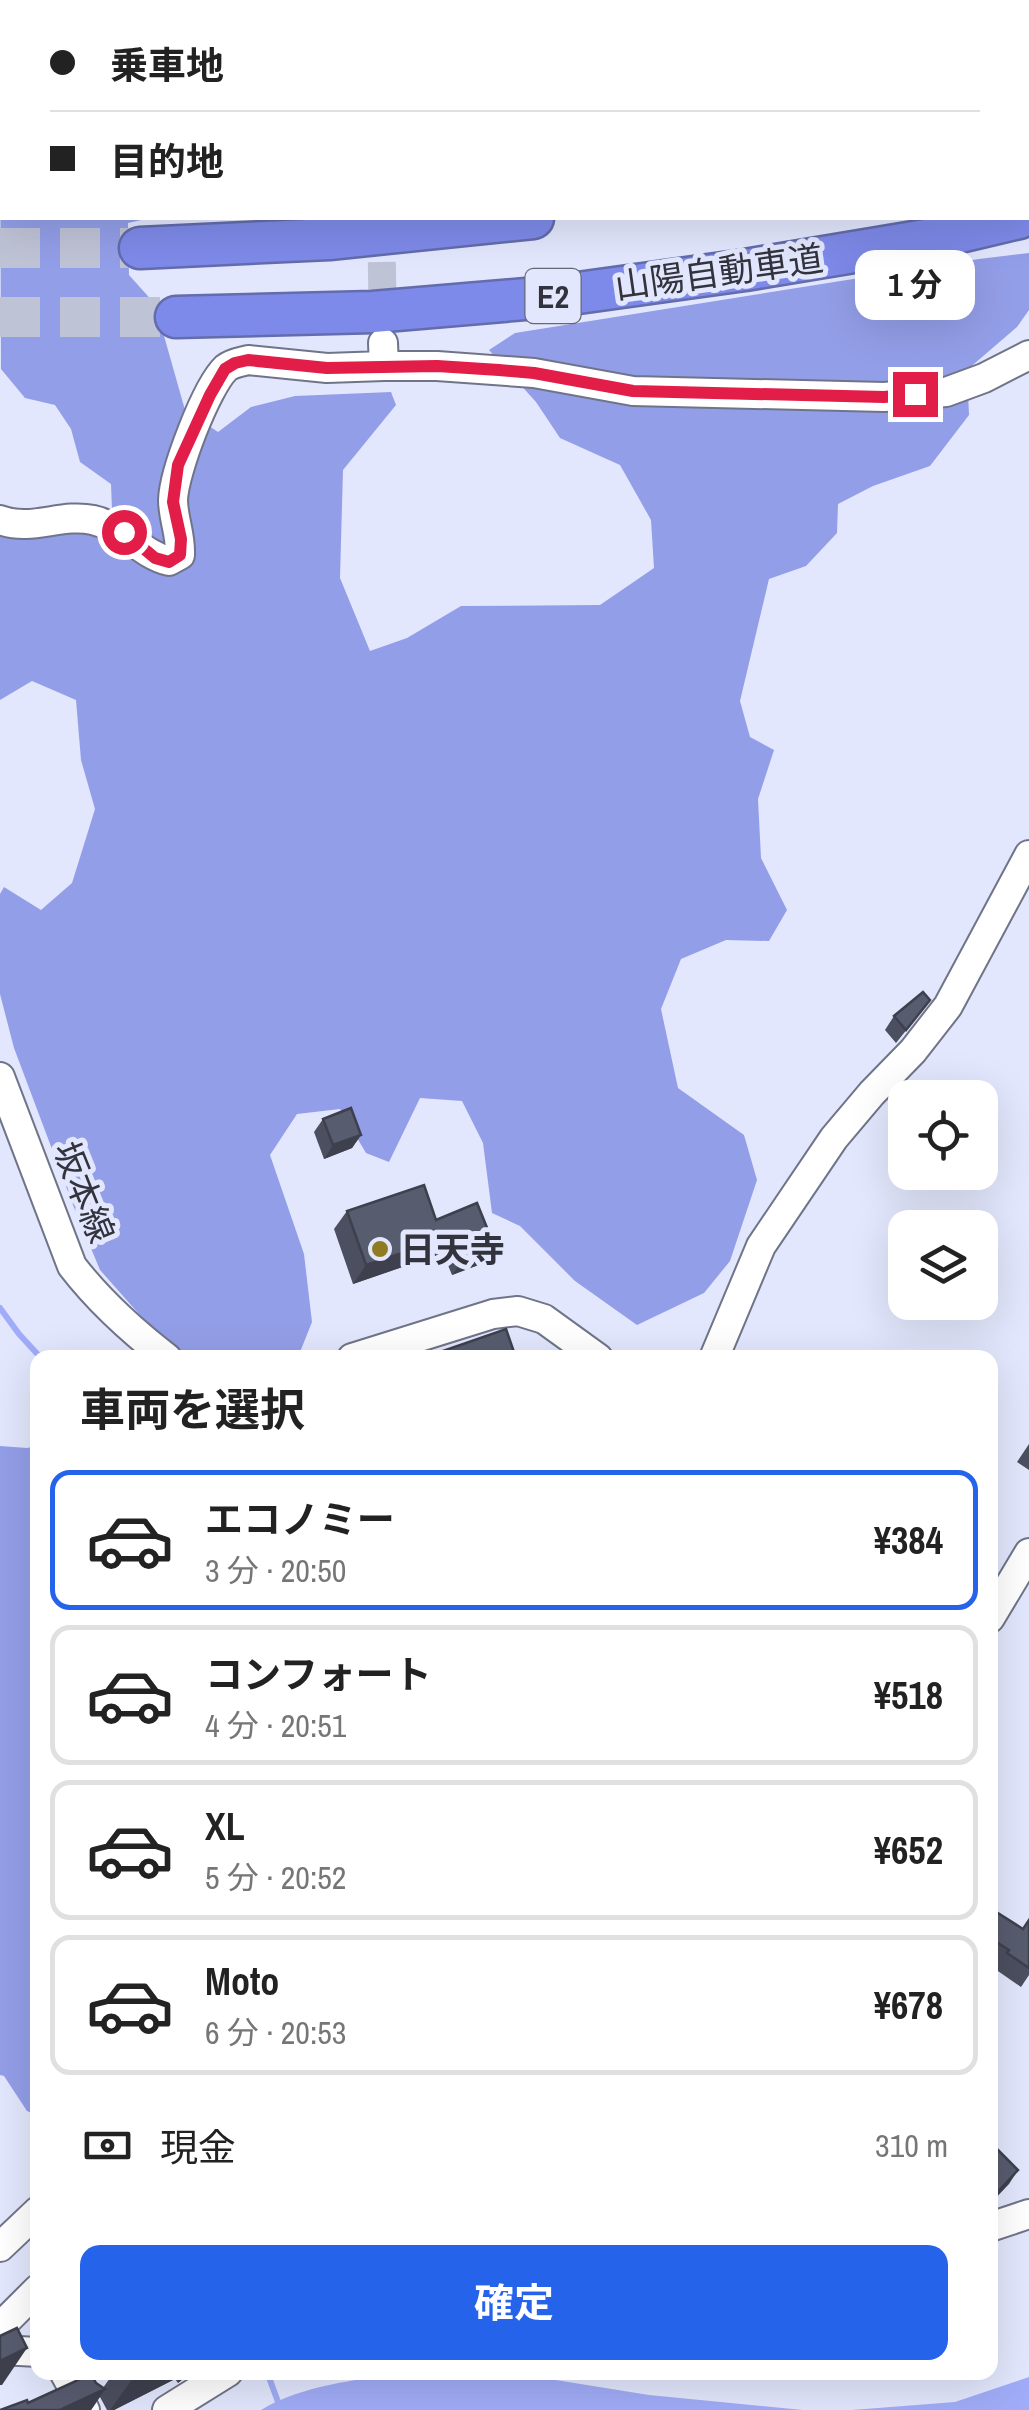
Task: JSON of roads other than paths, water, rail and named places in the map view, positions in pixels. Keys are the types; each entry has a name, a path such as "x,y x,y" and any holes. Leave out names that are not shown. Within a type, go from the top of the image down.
{"highway":[{"name":"E2","path":"140,248 330,239 514,220"},
{"name":"山陽自動車道","path":"176,318 373,312 549,297 926,240 1011,220"}],"street":[{"path":"0,520 43,525 70,518 96,520 124,532 155,558 169,562 180,555 181,539 173,502 178,465 225,369 248,360 327,368 384,355 437,366 534,373 633,391 884,397 946,392 1029,355"},
{"path":"717,1350 761,1246 834,1138 948,1006 1029,855"},
{"name":"坂本線","path":"0,1077 72,1266 90,1289 157,1350"},
{"path":"378,1350 494,1314 518,1311 544,1320 588,1350"},
{"path":"998,1596 1029,1553"},
{"path":"998,1601 1029,1612"},
{"path":"998,2224 1029,2214"},
{"path":"0,2247 30,2219"},
{"path":"0,2327 30,2297"},
{"path":"0,2350 30,2352"},
{"path":"68,2380 84,2410"},
{"path":"167,2410 215,2380"}],"waterway":[{"path":"0,1308 34,1350"},
{"path":"270,2380 281,2410"}],"tunnel":[{"path":"381,220 383,327"},
{"path":"0,248 140,248"},
{"path":"0,317 176,317"}],"place":[{"name":"日天寺","path":"380,1249"}]}
